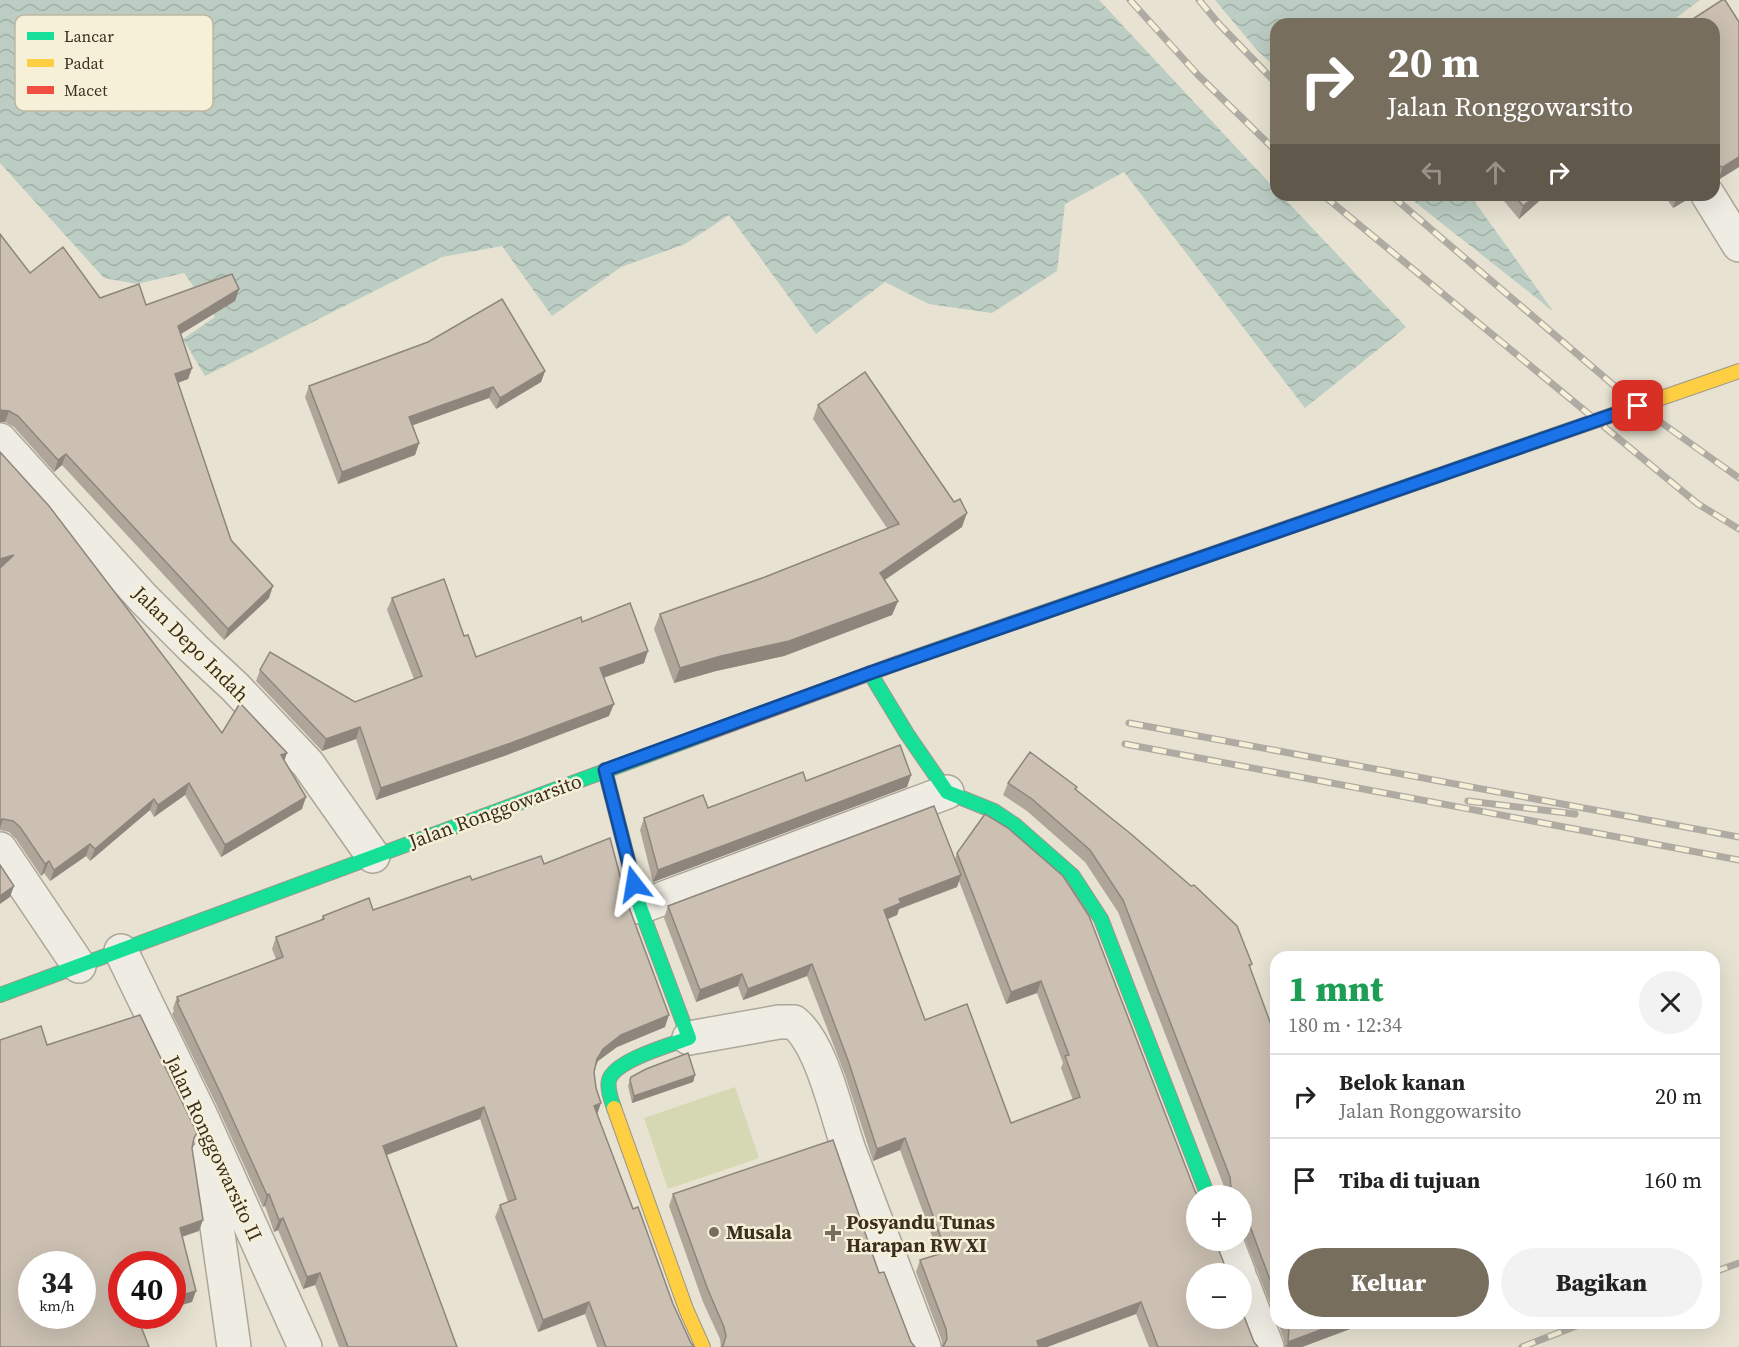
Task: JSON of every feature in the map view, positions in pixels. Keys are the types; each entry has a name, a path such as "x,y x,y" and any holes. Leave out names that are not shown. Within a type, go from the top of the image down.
{"main road":[{"name":"Jalan Ronggowarsito","path":"0,995 870,673 1739,371"},
{"path":"870,673 907,734 947,792 994,811 1015,825 1073,876 1088,896 1101,918 1205,1185"},
{"path":"605,770 640,907 689,1038 633,1060 612,1072 608,1084 610,1097 682,1298 704,1347"}],"street":[{"path":"1712,201 1739,245"},
{"name":"Jalan Depo Indah","path":"0,440 144,599 235,687 308,764 373,856"},
{"path":"640,907 947,792"},
{"path":"0,849 79,966"},
{"name":"Jalan Ronggowarsito II","path":"121,951 201,1116 305,1347"},
{"path":"689,1038 779,1022 794,1022 802,1029 817,1056 848,1148 924,1347"},
{"path":"201,1116 234,1347"},
{"path":"1252,1308 1267,1347"}],"green space":[{"path":"735,1087 759,1158 668,1189 644,1118"}],"water":[{"path":"0,0 1099,0 1270,184 1270,201 1287,201 1406,327 1305,408 1124,172 1065,204 1057,271 992,313 929,304 885,282 816,334 729,215 685,244 621,267 552,316 502,246 442,257 205,376 183,339 215,317 184,273 137,284 104,278 0,163"},
{"path":"1215,0 1700,0 1676,18 1270,18 1270,62"},
{"path":"1414,201 1474,201 1553,311"}],"building":[{"path":"1725,0 1739,22 1739,157 1723,167 1720,166 1720,18 1694,18"},
{"path":"1519,201 1529,201 1523,206"},
{"path":"0,234 30,273 63,247 100,298 139,284 146,305 232,274 239,289 178,326 192,368 175,374 231,540 273,586 228,629 66,454 58,460 18,416 9,411 0,410"},
{"path":"502,299 545,371 500,398 493,387 409,417 419,443 342,472 309,386 428,342"},
{"path":"865,372 954,502 960,499 967,513 880,573 898,601 789,641 680,668 660,614 765,577 899,524 818,405"},
{"path":"0,452 49,506 222,733 240,703 287,753 281,755 306,797 225,845 189,783 158,805 154,799 95,849 90,844 54,870 49,861 45,864 20,827 13,821 0,820 0,568 14,555 0,559"},
{"path":"444,579 464,636 468,635 476,657 581,617 582,622 630,603 648,651 600,668 614,704 381,788 360,727 326,739 260,670 270,652 355,702 422,676 392,598"},
{"path":"900,745 911,775 658,870 644,818 703,795 708,808 803,772 806,781"},
{"path":"1030,752 1077,787 1075,789 1191,886 1194,885 1237,926 1252,964 1249,965 1270,1022 1270,1280 1252,1232 1252,1185 1231,1185 1230,1177 1123,900 1090,850 1032,799 1008,783"},
{"path":"934,806 961,875 899,899 901,903 884,910 925,1020 967,1004 1011,1123 1080,1097 1065,1056 1069,1055 1041,981 1011,992 957,853 985,814 1008,828 1063,876 1089,916 1193,1185 1186,1185 1186,1251 1219,1251 1224,1263 1186,1263 1186,1329 1249,1329 1258,1347 1158,1347 1141,1302 1037,1341 1039,1347 943,1347 947,1339 946,1329 920,1260 946,1252 905,1138 877,1149 849,1063 812,964 748,989 742,974 700,990 668,906"},
{"path":"610,838 627,902 669,1015 621,1035 603,1049 597,1059 594,1072 601,1103 594,1106 633,1209 638,1207 673,1304 694,1347 606,1347 589,1302 543,1320 500,1205 516,1199 484,1107 383,1146 457,1347 348,1347 320,1273 307,1277 283,1218 279,1220 269,1194 267,1195 177,1002 179,1001 177,997 283,957 276,937 324,919 323,916 369,898 373,910 470,876 472,880 541,856 544,864"},
{"path":"0,865 14,886 0,896"},
{"path":"140,1015 197,1133 192,1148 203,1220 180,1228 186,1251 108,1251 108,1329 142,1329 149,1347 0,1347 0,1040 41,1026 47,1045"},
{"path":"688,1053 695,1075 634,1096 631,1077"},
{"path":"833,1140 879,1273 884,1272 915,1347 721,1347 726,1336 724,1327 673,1194"},
{"path":"186,1252 196,1291 186,1294"},
{"path":"1289,1329 1323,1329 1288,1342"}],"railway":[{"path":"1130,0 1198,75 1270,145"},
{"path":"1199,0 1270,77"},
{"path":"1330,201 1698,504 1739,529"},
{"path":"1398,201 1638,406 1739,478"},
{"path":"1129,723 1739,837"},
{"path":"1125,744 1739,860"},
{"path":"1468,801 1575,814"},
{"path":"1720,1270 1739,1263"},
{"path":"1522,1347 1568,1329"}],"traffic: fast":[{"path":"898,663 1543,439"},
{"path":"870,673 907,734 947,792 994,811 1015,825 1073,876 1101,919 1204,1185"},
{"path":"0,995 705,734"},
{"path":"605,770 640,907 689,1038 632,1060 613,1073 609,1080 609,1087 614,1108"}],"traffic: slow":[{"path":"1543,439 1739,371"},
{"path":"614,1108 686,1309 703,1347"}],"traffic: jam":[{"path":"705,734 898,663"}],"place":[{"name":"Musala","path":"714,1232"},
{"name":"Posyandu Tunas Harapan RW XI","path":"833,1233"}],"route":[{"path":"634,884 605,770 870,673 1638,406"}]}
